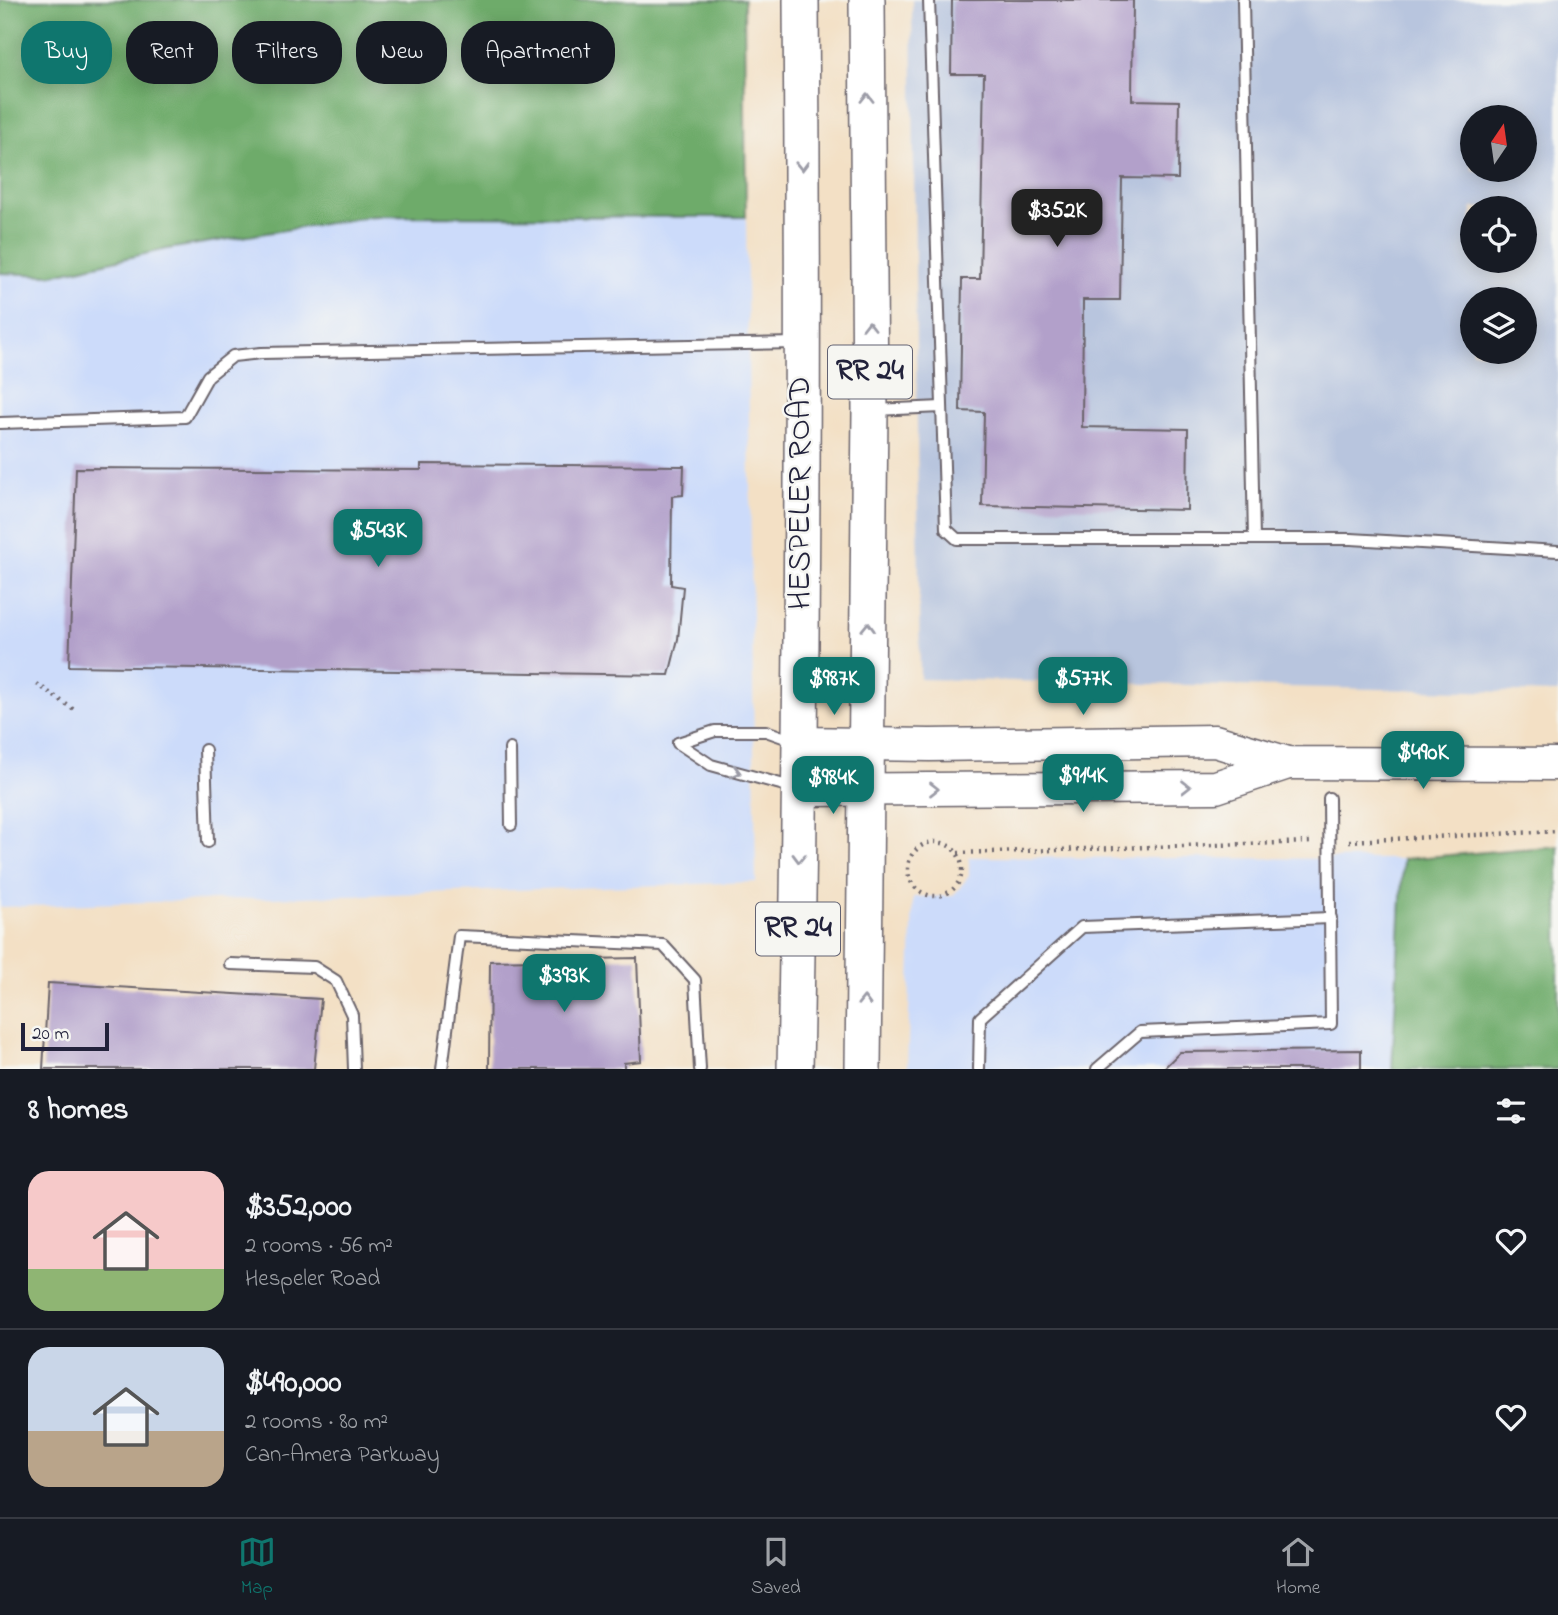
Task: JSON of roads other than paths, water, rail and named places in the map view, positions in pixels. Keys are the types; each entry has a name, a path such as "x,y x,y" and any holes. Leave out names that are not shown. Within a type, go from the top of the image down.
{"main road":[{"name":"HESPELER ROAD","path":"795,1069 800,790 801,0"},
{"name":"RR 24","path":"863,1069 870,410 867,0"},
{"path":"800,743 1215,741 1288,763 1558,764"},
{"path":"800,790 1216,787 1288,763"}],"lane":[{"path":"929,0 946,529 957,539 1351,539 1558,551"},
{"path":"1243,0 1254,539"},
{"path":"0,423 185,417 208,376 233,356 261,353 802,343"},
{"path":"870,410 942,407"},
{"path":"800,743 766,731 715,731 678,743 710,765 800,790"},
{"path":"510,749 511,825"},
{"path":"205,750 208,842"},
{"path":"1097,1069 1140,1032 1331,1024 1329,798"},
{"path":"979,1069 980,1018 1082,927 1331,918"},
{"path":"442,1069 459,936 663,945 695,980 700,1069"},
{"path":"230,964 314,967 336,981 352,1015 354,1069"}]}
